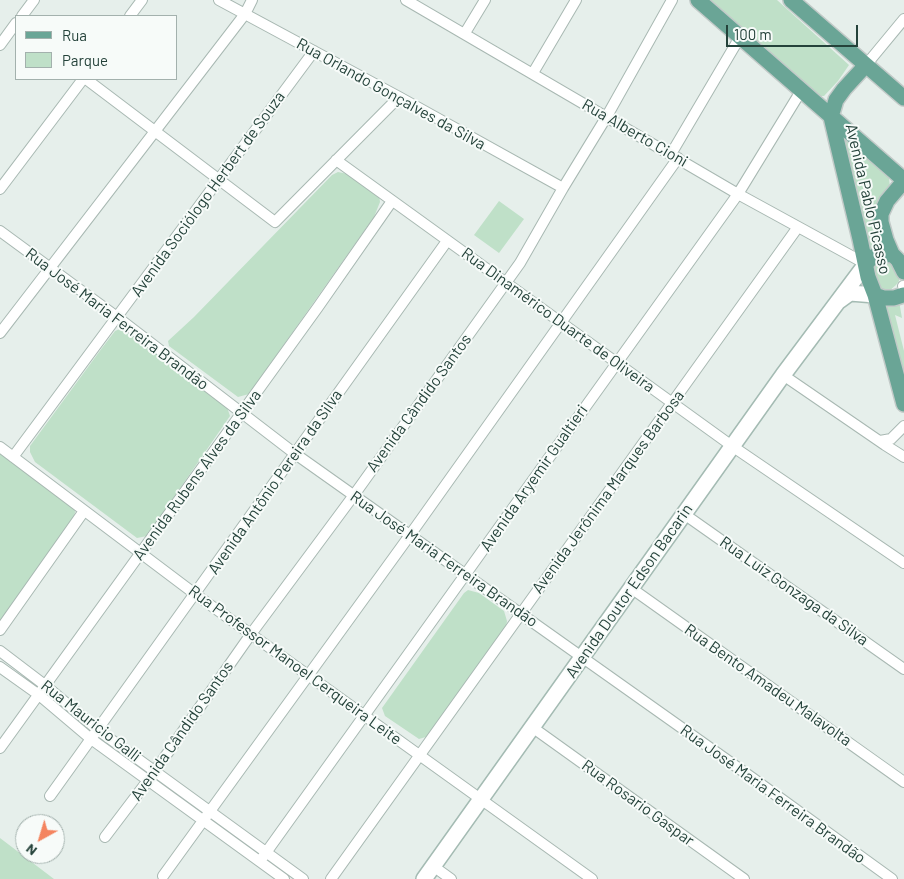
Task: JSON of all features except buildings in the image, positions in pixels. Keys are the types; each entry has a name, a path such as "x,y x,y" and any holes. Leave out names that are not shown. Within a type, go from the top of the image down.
{"main road":[{"path":"698,0 904,180"},
{"path":"791,0 904,98"},
{"path":"832,117 836,100 866,65"},
{"name":"Avenida Pablo Picasso","path":"832,117 870,285 875,295 904,404"},
{"name":"Avenida Pablo Picasso","path":"904,180 887,201 881,214 881,222 886,240 892,254 898,260 904,287"},
{"path":"866,264 872,258 892,254"},
{"path":"875,295 884,298 894,298 904,287"}],"street":[{"path":"23,15 34,0"},
{"path":"131,15 142,0"},
{"name":"Rua Orlando Gonçalves da Silva","path":"219,0 563,188"},
{"path":"0,333 245,14 252,0"},
{"name":"Rua Alberto Cioni","path":"406,0 738,194 866,264"},
{"path":"465,33 485,0"},
{"path":"532,73 576,0"},
{"name":"Avenida Cândido Santos","path":"105,838 520,263 607,116 672,0"},
{"path":"866,65 904,19"},
{"path":"0,45 15,26"},
{"path":"163,876 307,674 410,535 675,156 740,37"},
{"name":"Avenida Sociólogo Herbert de Souza","path":"13,457 314,51"},
{"path":"0,189 83,80"},
{"path":"85,80 276,222 399,97"},
{"name":"Avenida Aryemir Gualtieri","path":"260,861 738,194 801,91"},
{"name":"Rua Dinamérico Duarte de Oliveira","path":"336,160 732,446 904,563"},
{"name":"Avenida Rubens Alves da Silva","path":"0,748 318,307 392,201"},
{"name":"Avenida Jerônima Marques Barbosa","path":"330,879 798,228"},
{"name":"Rua José Maria Ferreira Brandão","path":"0,232 117,317 294,453 892,879"},
{"name":"Avenida Antônio Pereira da Silva","path":"50,796 294,453 448,241"},
{"name":"Avenida Doutor Edson Bacarin","path":"424,879 783,374 866,264"},
{"name":"Avenida Doutor Edson Bacarin","path":"836,303 850,293 875,295"},
{"path":"783,374 904,457"},
{"path":"880,440 890,439 904,426"},
{"name":"Rua Professor Manoel Cerqueira Leite","path":"0,447 195,594 592,879"},
{"path":"0,630 84,511"},
{"name":"Rua Luiz Gonzaga da Silva","path":"684,514 904,669"},
{"name":"Rua Bento Amadeu Malavolta","path":"631,588 904,782"},
{"name":"Rua Mauricio Galli","path":"0,651 46,686 94,734 148,780 284,879"},
{"name":"Rua Mauricio Galli","path":"0,667 94,734 155,771 303,879"},
{"name":"Rua Rosario Gaspar","path":"532,727 744,879"},
{"path":"433,866 451,879"}],"green space":[{"path":"710,0 777,0 849,65 824,96 818,96"},
{"path":"842,135 887,173 889,178 890,187 875,207 873,215 881,245 873,250 870,247"},
{"path":"338,172 348,174 379,195 380,202 374,217 249,394 238,397 169,346 168,341 194,317 332,175"},
{"path":"499,201 524,219 499,253 474,235"},
{"path":"886,257 900,272 899,281 888,292 882,291 871,272 874,264"},
{"path":"899,301 902,318 895,315 904,351 904,378 884,304"},
{"path":"122,328 227,407 230,416 147,536 137,538 35,462 30,452 30,446 102,348 115,331"},
{"path":"0,450 74,507 75,512 74,518 0,625"},
{"path":"468,590 479,593 504,611 507,621 506,627 429,736 419,739 385,716 382,708"},
{"path":"0,838 15,849 15,864 34,864 54,879 0,879"}]}
